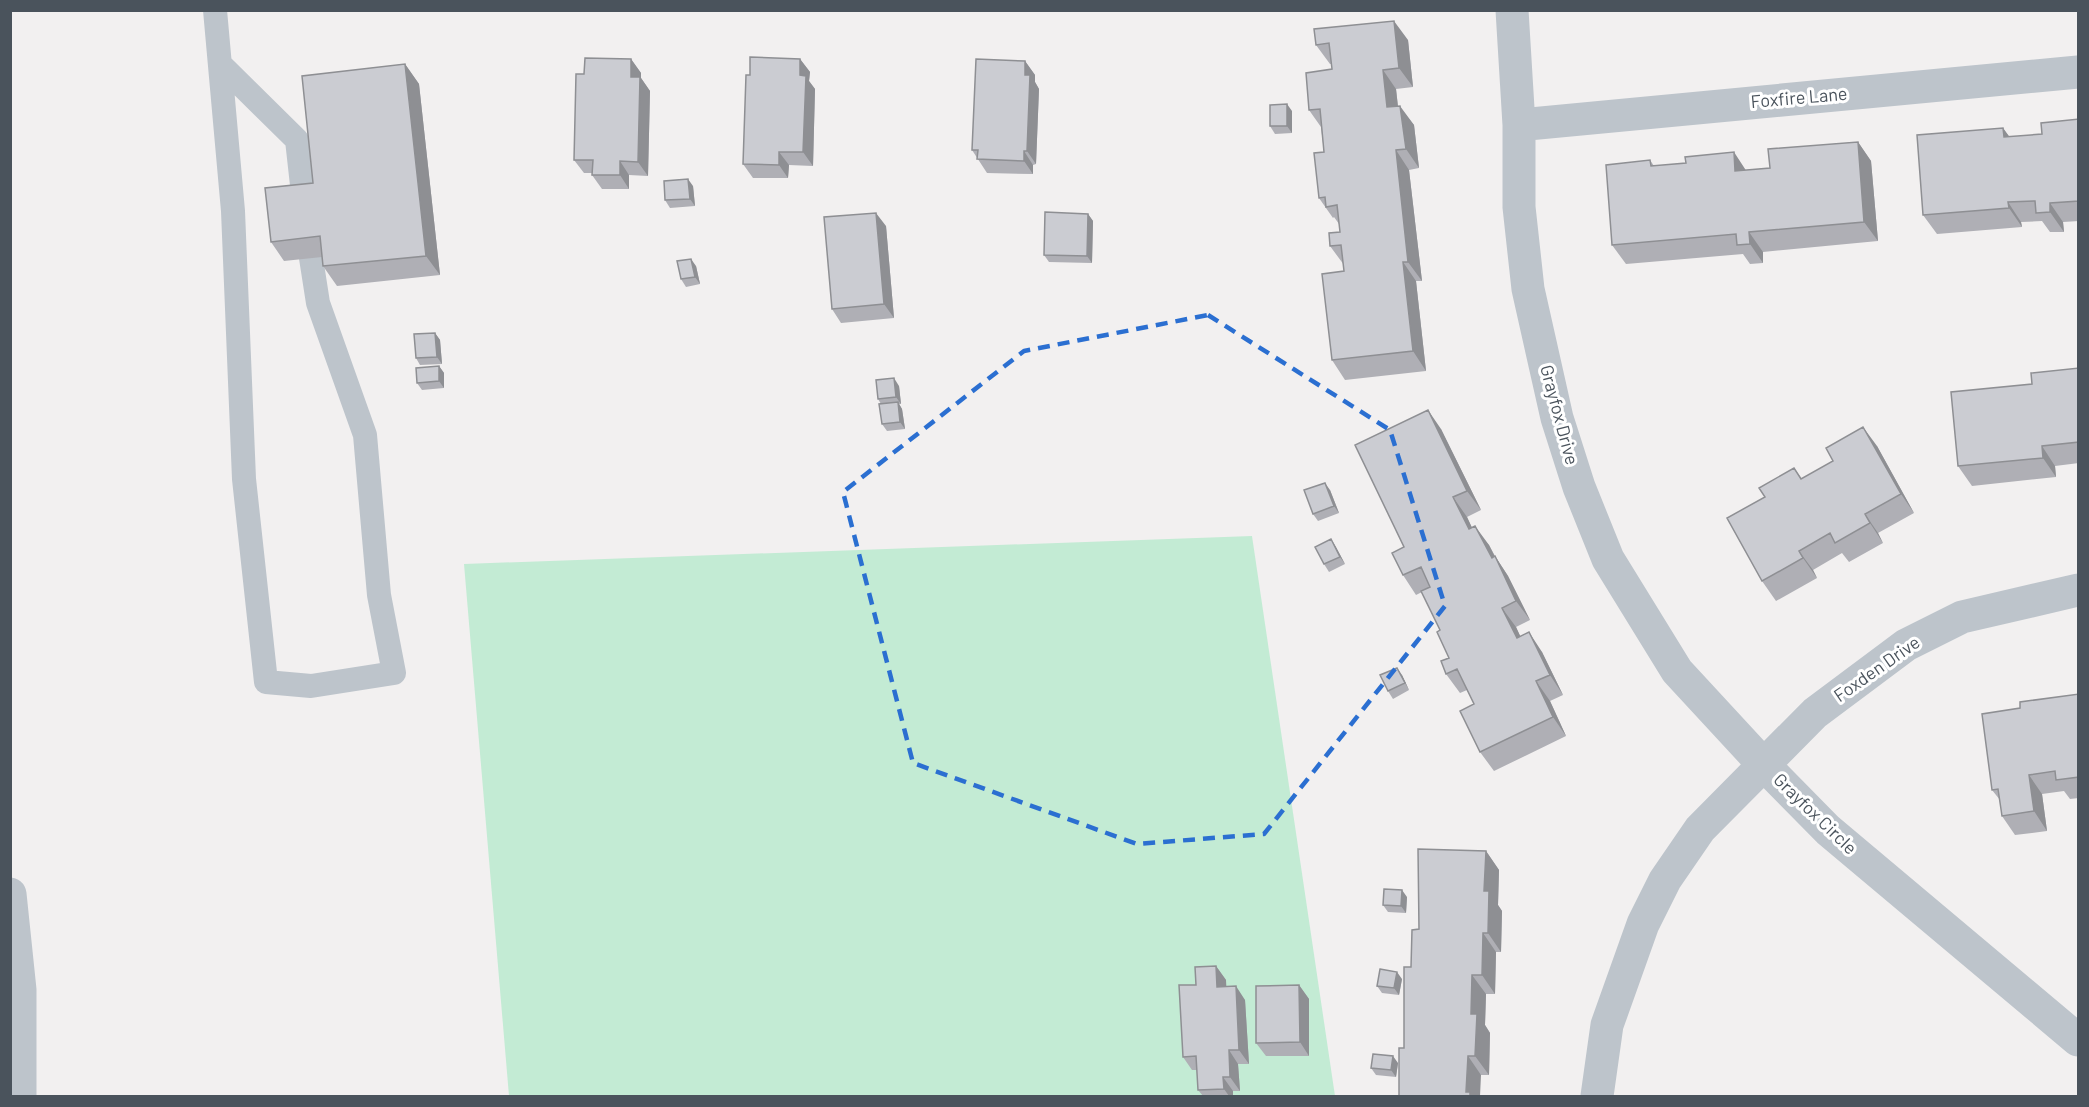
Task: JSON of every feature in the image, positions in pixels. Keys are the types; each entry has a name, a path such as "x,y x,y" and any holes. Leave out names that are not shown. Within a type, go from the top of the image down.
{"street":[{"name":"Grayfox Drive","path":"1512,10 1519,125 1519,207 1528,289 1557,418 1579,487 1608,559 1677,671 1762,763"},
{"name":"Foxfire Lane","path":"1519,125 2079,72"},
{"name":"Foxden Drive","path":"1762,763 1815,713 1906,645 1962,617 2079,590"},
{"name":"Grayfox Circle","path":"1597,1096 1607,1025 1643,924 1665,880 1700,830 1762,763 1828,830 2079,1040"},
{"path":"10,894 20,990 20,1096"}],"lane":[{"path":"215,10 239,319 244,479 266,682 311,686 394,673 379,595 365,435 318,303 311,258"},
{"path":"220,63 297,140 304,203"}],"highlighted area":[{"path":"1208,315 1390,430 1445,606 1264,834 1137,844 913,763 843,492 1024,351"}],"green space":[{"path":"1252,536 1335,1096 509,1096 464,564"}],"building":[{"path":"1394,21 1399,68 1383,70 1387,107 1400,106 1406,149 1396,150 1408,262 1403,262 1413,351 1332,360 1322,274 1344,271 1341,245 1330,246 1329,233 1340,232 1337,205 1326,207 1325,197 1319,198 1314,153 1324,152 1320,109 1309,110 1306,73 1332,69 1329,43 1316,45 1314,29"},
{"path":"750,57 800,59 800,75 806,76 803,152 779,152 779,165 743,164 746,75 750,75"},
{"path":"585,58 631,59 631,77 640,77 638,162 620,161 620,175 592,175 593,160 574,160 576,74 584,74"},
{"path":"976,59 1025,61 1025,75 1030,75 1027,151 1024,151 1024,161 977,159 978,150 972,150"},
{"path":"405,64 426,256 323,266 320,236 271,242 265,188 313,183 302,76"},
{"path":"1287,104 1287,126 1270,126 1270,105"},
{"path":"2079,119 2079,201 2050,203 2050,212 2036,213 2035,201 2008,202 2009,208 1923,215 1917,135 2003,128 2004,137 2042,134 2041,123"},
{"path":"1858,142 1864,222 1749,232 1750,244 1737,245 1736,234 1612,245 1606,165 1650,160 1651,166 1686,163 1685,157 1734,152 1735,171 1770,168 1768,149"},
{"path":"688,179 690,199 665,200 664,181"},
{"path":"1045,212 1088,214 1087,256 1044,255"},
{"path":"876,213 884,304 832,309 824,217"},
{"path":"691,259 695,277 681,279 677,261"},
{"path":"435,333 437,357 416,358 414,334"},
{"path":"439,366 439,381 417,383 416,368"},
{"path":"2079,368 2079,442 2042,446 2043,458 1958,466 1951,392 2032,384 2031,373"},
{"path":"894,378 896,397 878,399 876,380"},
{"path":"898,402 900,422 882,424 879,404"},
{"path":"1428,410 1467,491 1453,497 1469,529 1475,526 1492,558 1495,556 1516,601 1502,608 1517,638 1529,632 1550,675 1536,681 1553,717 1480,752 1460,711 1474,704 1457,669 1446,674 1441,661 1449,658 1437,632 1440,630 1421,591 1430,587 1421,567 1403,575 1392,553 1404,547 1355,445"},
{"path":"1863,427 1901,494 1865,514 1870,523 1835,543 1830,533 1799,551 1803,558 1762,581 1727,518 1765,497 1759,488 1794,468 1801,479 1833,461 1826,448"},
{"path":"1325,483 1334,506 1313,514 1304,490"},
{"path":"1331,539 1340,557 1324,564 1315,547"},
{"path":"1397,668 1405,683 1388,691 1380,675"},
{"path":"2079,694 2079,777 2056,780 2055,771 2029,775 2034,811 2002,816 1998,789 1992,790 1982,714 2020,708 2020,702"},
{"path":"1418,849 1486,851 1484,891 1489,891 1488,933 1483,933 1482,975 1472,975 1471,1014 1477,1014 1475,1056 1468,1056 1466,1092 1470,1092 1470,1096 1399,1096 1399,1048 1404,1048 1404,967 1411,967 1412,930 1419,929"},
{"path":"1384,889 1402,890 1401,906 1383,905"},
{"path":"1216,966 1217,987 1236,986 1239,1050 1229,1050 1230,1077 1223,1077 1224,1089 1198,1090 1196,1056 1183,1057 1179,985 1196,985 1195,967"},
{"path":"1380,969 1397,972 1394,988 1377,986"},
{"path":"1299,985 1300,1042 1256,1043 1256,986"},
{"path":"1373,1054 1393,1056 1391,1070 1371,1068"}]}
